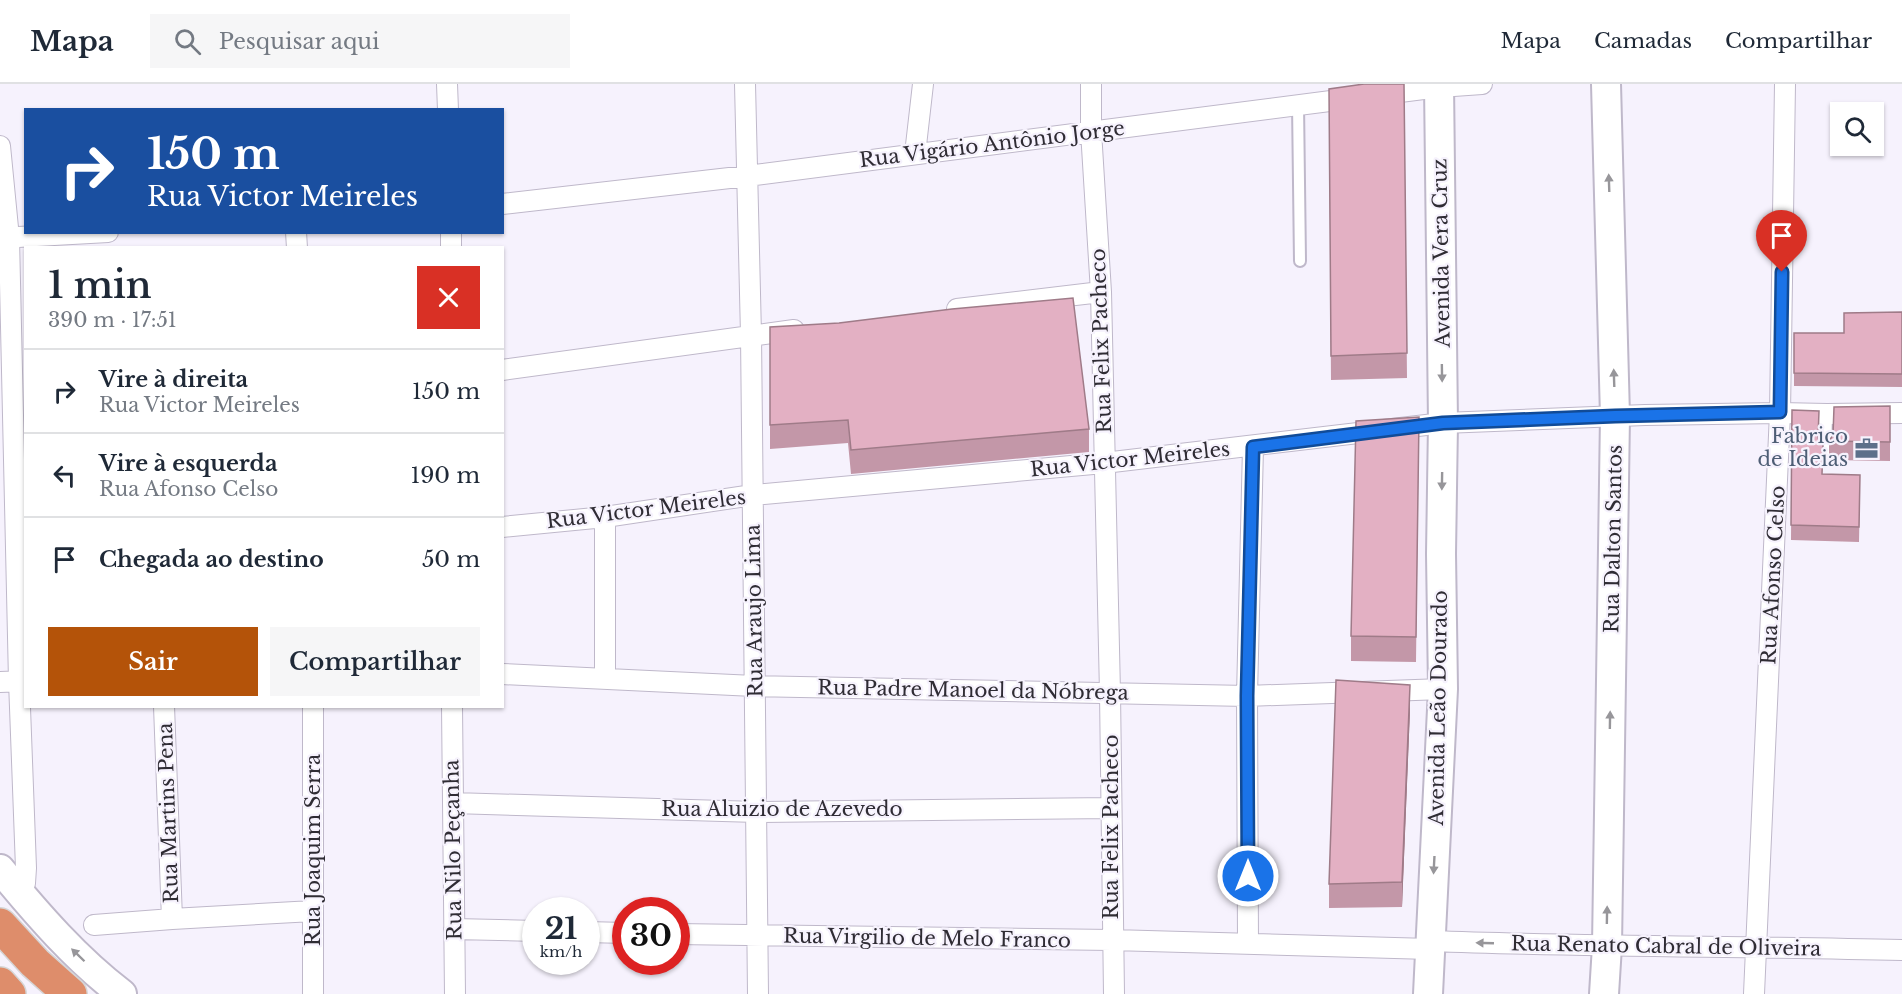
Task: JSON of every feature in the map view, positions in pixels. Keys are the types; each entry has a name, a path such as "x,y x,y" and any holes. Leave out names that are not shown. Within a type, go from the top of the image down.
{"highway":[{"path":"0,926 35,963 70,994"},
{"path":"0,984 9,994"}],"main road":[{"name":"Rua Dalton Santos","path":"1604,994 1607,946 1615,416 1606,84"},
{"name":"Avenida Vera Cruz","path":"1439,85 1443,423"},
{"name":"Avenida Leão Dourado","path":"1428,994 1443,690 1441,554 1443,423"},
{"path":"0,870 51,929 106,982 122,994"}],"street":[{"path":"447,84 448,108"},
{"name":"Rua Araujo Lima","path":"745,84 751,335 758,994"},
{"path":"915,154 923,84"},
{"name":"Rua Felix Pacheco","path":"1090,84 1101,292 1110,693 1113,994"},
{"name":"Rua Vigário Antônio Jorge","path":"504,204 747,176 1439,85 1482,84"},
{"name":"Rua Afonso Celso","path":"1754,994 1780,412 1785,84"},
{"path":"0,146 13,402 15,681 27,868 25,883 20,894"},
{"path":"4,238 73,234"},
{"path":"938,312 1101,292"},
{"path":"504,370 809,328"},
{"name":"Rua Victor Meireles","path":"504,527 605,517 753,495 1104,463 1443,423 1780,412 1902,413"},
{"path":"1248,944 1247,696 1253,447"},
{"path":"605,517 605,678"},
{"name":"Rua Padre Manoel da Nóbrega","path":"504,674 754,686 1247,696 1443,690"},
{"name":"Rua Martins Pena","path":"164,708 172,919"},
{"name":"Rua Joaquim Serra","path":"313,708 314,994"},
{"name":"Rua Nilo Peçanha","path":"452,708 455,994"},
{"name":"Rua Aluizio de Azevedo","path":"453,803 757,812 1111,808"},
{"path":"94,925 313,911"},
{"path":"454,929 522,931"},
{"name":"Rua Virgilio de Melo Franco","path":"690,934 1430,945"},
{"name":"Rua Renato Cabral de Oliveira","path":"1430,945 1902,950"}],"lane":[{"path":"1298,104 1300,261"},
{"path":"1826,453 1827,414"}],"building":[{"path":"1364,84 1404,84 1407,353 1331,356 1329,89"},
{"path":"1073,298 1089,429 851,450 848,420 770,425 770,327 839,323 952,309"},
{"path":"1902,312 1902,374 1794,373 1794,333 1844,333 1844,313"},
{"path":"1890,406 1890,442 1829,441 1833,435 1834,407"},
{"path":"1792,410 1819,411 1818,438 1823,445 1822,474 1860,475 1859,527 1791,525"},
{"path":"1419,417 1416,637 1351,636 1356,421"},
{"path":"1336,680 1410,685 1402,882 1329,884"}],"place":[{"name":"Fabrico de Ideias","path":"1866,448"}],"route":[{"path":"1248,876 1247,696 1253,447 1443,423 1780,412 1782,272"}]}
